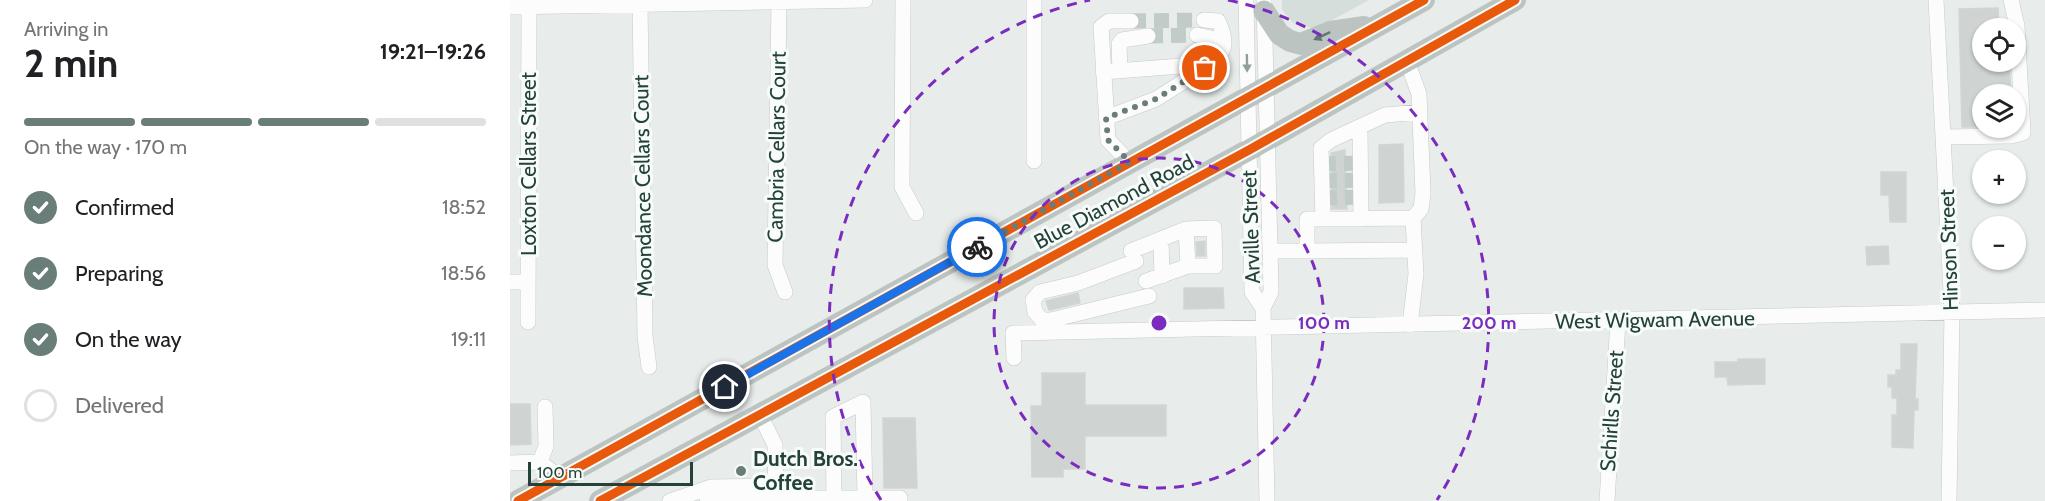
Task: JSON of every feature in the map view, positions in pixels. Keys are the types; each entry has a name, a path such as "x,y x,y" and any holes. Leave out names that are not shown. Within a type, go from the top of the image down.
{"highway":[{"name":"Blue Diamond Road","path":"518,501 1424,0"},
{"name":"Blue Diamond Road","path":"600,501 1258,145 1515,0"},
{"path":"1264,6 1279,34 1290,41 1301,44 1330,32 1379,25"}],"street":[{"path":"510,7 865,0"},
{"path":"903,0 902,187 916,213"},
{"path":"1034,0 1034,161"},
{"name":"Arville Street","path":"1246,0 1257,92 1258,145 1270,251 1271,292 1263,308 1267,501"},
{"name":"Hinson Street","path":"1936,0 1952,312 1949,501"},
{"path":"1944,137 2011,136 2022,133 2018,26 2011,0"},
{"name":"Cambria Cellars Court","path":"779,2 775,265 785,292"},
{"name":"Moondance Cellars Court","path":"640,4 645,336 650,367"},
{"name":"Arville Street","path":"1263,308 1252,292 1258,145 1257,92 1264,6"},
{"name":"Loxton Cellars Street","path":"528,322 529,7"},
{"path":"1106,118 1156,99 1220,59 1223,53 1223,31 1218,21 1204,20"},
{"path":"1130,162 1108,140 1101,27 1109,21 1131,21"},
{"path":"1197,35 1211,38 1220,59"},
{"path":"1120,71 1119,44 1122,40 1148,36"},
{"path":"1407,61 1416,80 1423,193 1421,209 1413,218 1416,274 1410,325"},
{"path":"1103,72 1181,66 1205,68"},
{"path":"1323,219 1321,148 1385,115 1419,112"},
{"path":"1359,127 1361,219"},
{"path":"1307,251 1306,219 1413,218"},
{"path":"1214,228 1215,266 1188,266 1162,276 1148,289 1051,320 1042,320 1035,312 1033,300 1040,292 1078,283 1133,256 1161,239 1186,229 1214,228"},
{"path":"1186,229 1188,266"},
{"path":"1161,239 1162,276"},
{"path":"1270,251 1415,250"},
{"path":"510,282 528,282"},
{"name":"West Wigwam Avenue","path":"1014,358 1013,333 2045,310"},
{"name":"Schirlls Street","path":"1607,501 1618,321"},
{"path":"837,499 833,417 863,402 865,498"},
{"path":"540,462 546,446 546,407"},
{"path":"760,415 775,445 776,492"},
{"path":"510,463 540,462 560,478"},
{"path":"730,493 759,500 776,492"},
{"path":"670,501 730,493 776,492 837,499 900,498 900,501"}],"shaded area":[{"path":"1282,0 1369,0 1316,29 1293,23 1282,10"}],"building":[{"path":"1998,8 1998,18 1972,18 1972,72 2010,72 2010,84 1972,84 1972,127 1962,127 1959,9"},
{"path":"1403,144 1404,202 1379,203 1379,145"},
{"path":"1345,150 1347,209 1332,209 1331,153"},
{"path":"1881,172 1906,172 1906,222 1890,222 1889,195 1881,195"},
{"path":"1205,241 1205,256 1197,256 1196,242"},
{"path":"1888,246 1889,264 1867,265 1866,247"},
{"path":"1184,288 1223,288 1224,308 1184,309"},
{"path":"1078,293 1080,303 1049,310 1046,301"},
{"path":"1901,344 1917,344 1915,399 1918,399 1918,410 1914,410 1913,448 1892,447 1892,415 1897,415 1897,398 1892,398 1892,387 1888,387 1888,375 1896,375 1896,370 1901,370"},
{"path":"1738,359 1765,359 1765,384 1728,385 1727,377 1715,377 1715,362 1738,362"},
{"path":"1042,373 1085,373 1085,405 1166,405 1166,436 1085,436 1085,469 1063,469 1063,477 1032,477 1031,406 1042,406"},
{"path":"510,404 530,404 531,444 510,445"},
{"path":"883,418 915,418 917,488 884,488"}],"tunnel":[{"path":"1131,21 1204,20"},
{"path":"1148,36 1197,35"},
{"path":"1321,164 1360,163"},
{"path":"1322,181 1360,180"},
{"path":"1322,198 1360,197"}],"cycle path":[{"path":"518,501 1424,0"},
{"path":"600,501 1249,150 1515,0"}],"way so far":[{"path":"977,247 1130,162 1108,140 1106,118 1156,99 1205,68"}],"place":[{"name":"Dutch Bros. Coffee","path":"741,471"}],"route":[{"path":"725,387 977,247"}]}
